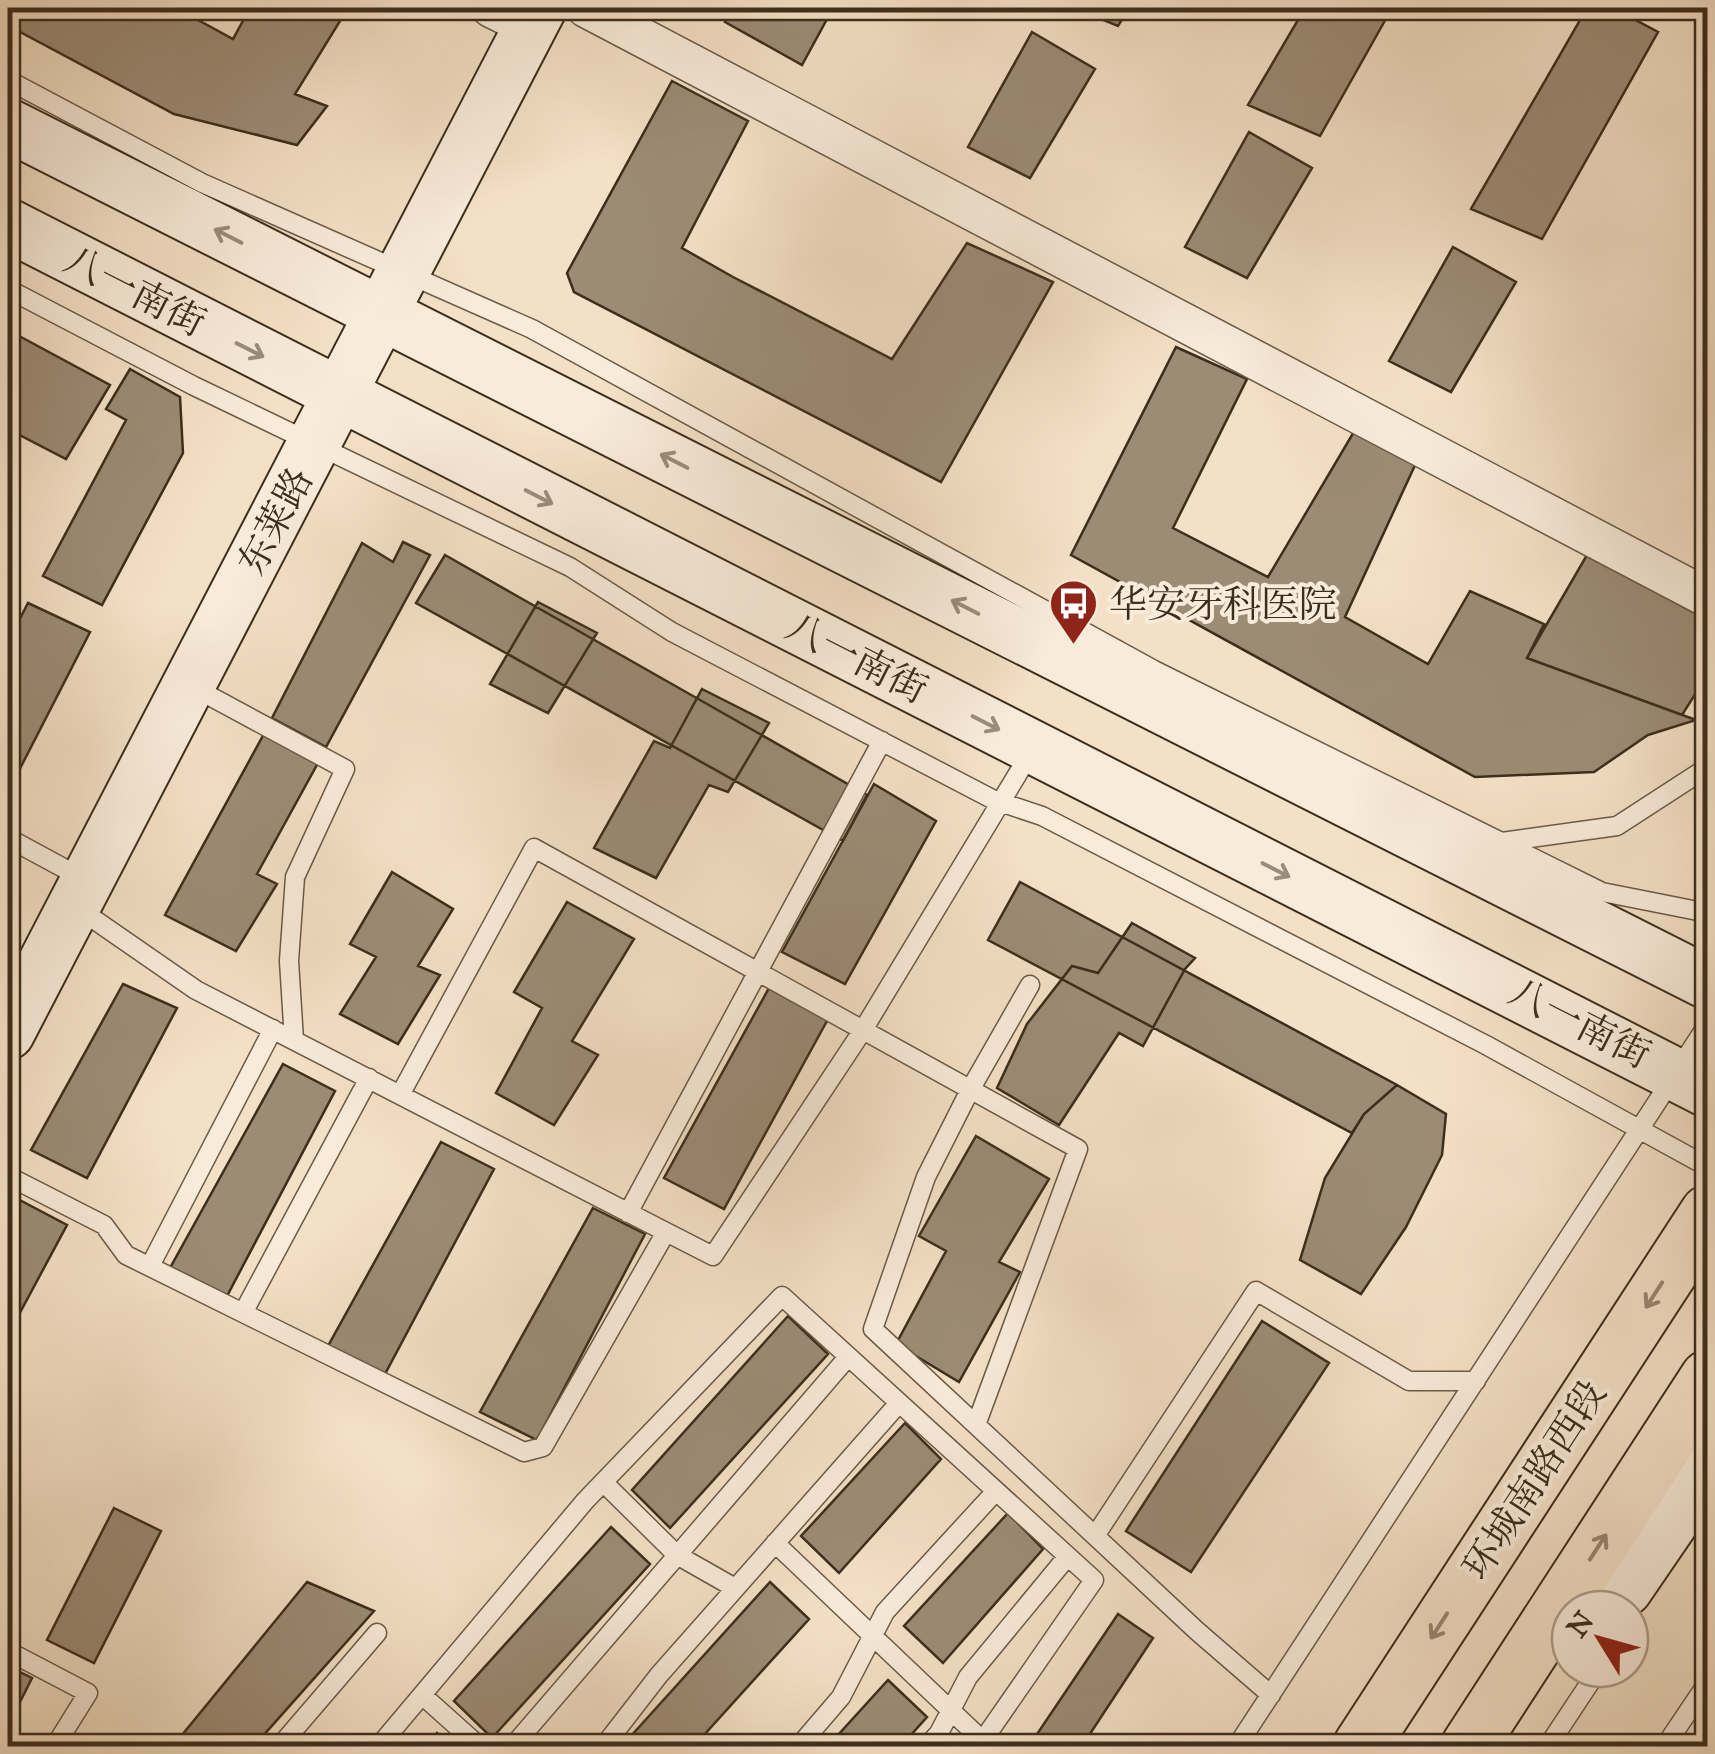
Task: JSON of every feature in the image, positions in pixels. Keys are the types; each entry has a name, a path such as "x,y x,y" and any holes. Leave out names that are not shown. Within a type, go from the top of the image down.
{"main road":[{"name":"东莱路","path":"8,1034 393,293 520,14"},
{"path":"8,125 393,293 1708,983"},
{"name":"八一南街","path":"8,225 1692,1082"},
{"path":"1640,949 1708,953"},
{"name":"环城南路西段","path":"1360,1746 1708,1213"},
{"path":"1469,1746 1708,1378"},
{"path":"1627,1589 1708,1469"},
{"path":"1512,1680 1550,1650"}],"street":[{"path":"586,8 1708,598"}],"lane":[{"path":"8,80 393,293 532,329 1154,670 1602,892 1708,914"},
{"path":"8,289 315,445 570,567 672,632 1000,802 1042,816 1486,1045 1708,1167"},
{"path":"190,685 344,770 295,877 289,962 294,1040"},
{"path":"628,1213 882,741"},
{"path":"8,838 196,990 713,1256 863,1030 1034,747"},
{"path":"1501,842 1617,826 1708,767"},
{"path":"400,1095 534,848 1078,1149 976,1425"},
{"path":"1030,985 970,1090 926,1178 873,1329 1271,1694"},
{"path":"1237,1746 1640,1130 1692,1082 1708,1024"},
{"path":"150,1266 273,1029"},
{"path":"244,1313 369,1078"},
{"path":"8,1176 104,1224 126,1255 524,1452 544,1447 666,1232"},
{"path":"1095,1536 1256,1291 1409,1380 1476,1381"},
{"path":"379,1746 603,1482 782,1296 1094,1580 981,1744 775,1543"},
{"path":"513,1746 848,1357"},
{"path":"604,1746 659,1675 898,1403"},
{"path":"603,1482 678,1555 735,1588"},
{"path":"799,1746 841,1697 885,1612 996,1491"},
{"path":"1688,1532 1708,1502"},
{"path":"927,1746 939,1733 968,1677 1067,1557"},
{"path":"280,1746 377,1634"},
{"path":"8,1652 88,1693 55,1746"},
{"path":"1666,1746 1708,1682"},
{"path":"1548,1746 1585,1689"},
{"path":"422,1695 479,1746"}],"building":[{"path":"19,8 176,8 233,39 250,8 348,8 295,94 327,106 297,145 174,114 9,26"},
{"path":"732,8 833,8 802,65 725,22"},
{"path":"1074,8 1129,8 1118,26"},
{"path":"1305,8 1392,8 1320,136 1248,105"},
{"path":"1587,8 1613,8 1658,32 1542,239 1471,209"},
{"path":"1032,32 1095,69 1030,178 968,147"},
{"path":"672,81 748,121 682,248 733,277 892,359 967,243 1053,282 941,482 574,292 567,273"},
{"path":"1249,132 1312,168 1247,278 1185,247"},
{"path":"1453,247 1516,282 1451,392 1389,361"},
{"path":"8,330 110,385 66,459 8,429"},
{"path":"1176,347 1247,379 1173,528 1268,577 1355,430 1416,463 1345,617 1428,664 1470,591 1544,624 1527,658 1696,720 1648,735 1594,772 1475,777 1071,555"},
{"path":"130,369 180,397 183,453 102,605 43,576 126,420 106,409"},
{"path":"403,542 430,555 326,747 272,718 362,543 393,562"},
{"path":"445,555 867,795 843,841 416,603"},
{"path":"1587,555 1708,620 1708,674 1682,715 1527,658"},
{"path":"538,602 597,633 548,713 490,684"},
{"path":"28,603 90,632 8,792 8,642"},
{"path":"702,689 769,723 728,792 709,785 656,878 594,848 654,741 670,748"},
{"path":"265,732 318,763 257,874 277,884 236,951 165,915"},
{"path":"874,784 936,821 845,984 782,952"},
{"path":"392,872 453,909 418,966 440,975 398,1044 340,1014 376,957 350,944"},
{"path":"1020,882 1397,1085 1364,1114 1352,1133 988,940"},
{"path":"567,902 634,939 572,1041 598,1055 554,1125 496,1093 542,1008 514,992"},
{"path":"1132,923 1195,958 1185,969 1143,1046 1119,1033 1059,1125 997,1088 1027,1024 1072,966 1098,973"},
{"path":"123,984 177,1008 87,1178 31,1150"},
{"path":"769,988 828,1019 724,1209 664,1178"},
{"path":"283,1064 335,1091 227,1296 170,1268"},
{"path":"1397,1085 1446,1114 1442,1155 1406,1227 1361,1294 1300,1260 1325,1178 1364,1114"},
{"path":"976,1136 1049,1179 999,1262 1020,1272 959,1382 896,1344 946,1251 919,1236"},
{"path":"441,1142 494,1169 385,1374 328,1346"},
{"path":"14,1197 67,1225 8,1335 8,1208"},
{"path":"593,1208 645,1234 537,1440 480,1412"},
{"path":"788,1316 828,1354 670,1528 632,1490"},
{"path":"1262,1321 1329,1363 1191,1572 1126,1531"},
{"path":"905,1423 941,1459 839,1573 801,1536"},
{"path":"114,1508 161,1531 94,1663 47,1640"},
{"path":"1008,1513 1043,1549 943,1663 904,1626"},
{"path":"611,1527 650,1564 492,1738 454,1701"},
{"path":"307,1582 374,1611 254,1746 173,1746"},
{"path":"770,1582 809,1619 694,1746 622,1746"},
{"path":"1118,1614 1153,1638 1082,1746 1029,1746"},
{"path":"8,1666 32,1678 8,1726"},
{"path":"888,1680 927,1717 901,1746 828,1746"},
{"path":"437,1733 452,1746 425,1746"}],"place":[{"name":"华安牙科医院","path":"1074,646"}]}
